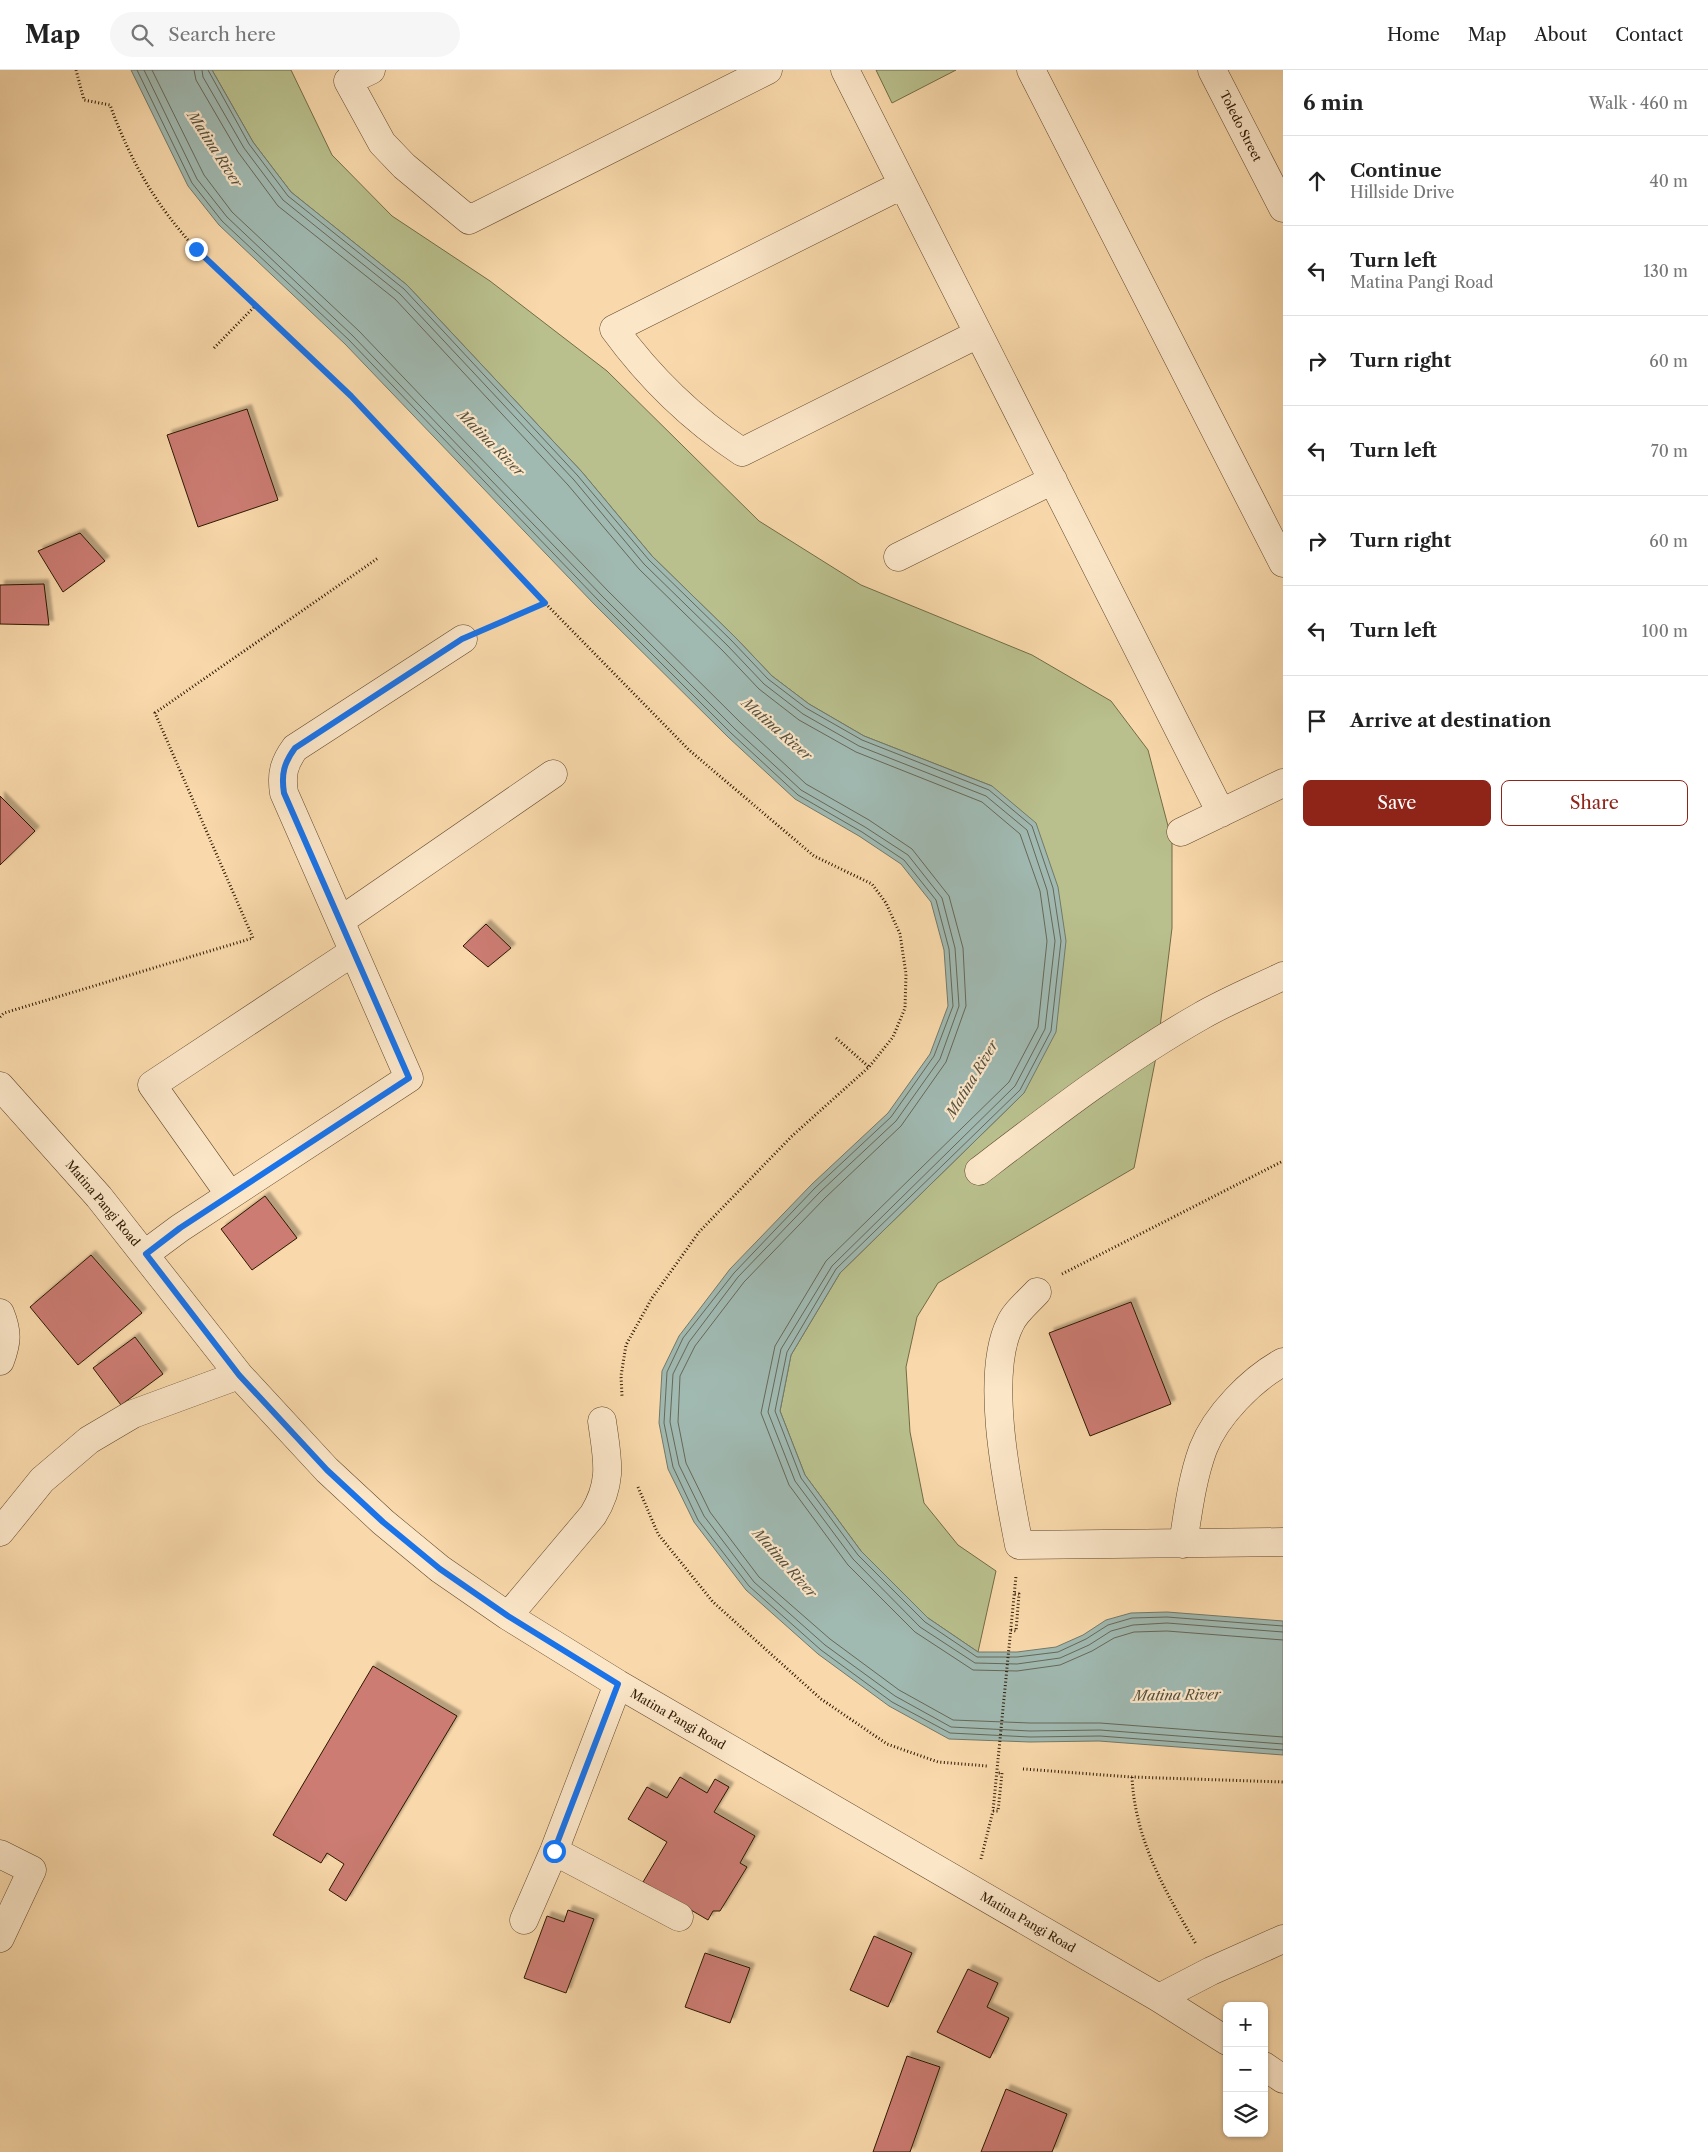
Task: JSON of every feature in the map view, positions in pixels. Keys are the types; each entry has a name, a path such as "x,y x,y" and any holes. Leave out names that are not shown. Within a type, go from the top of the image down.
{"street":[{"path":"371,70 348,81 382,143 404,166 469,220 768,70"},
{"path":"845,70 1221,813"},
{"path":"1030,70 1283,563"},
{"name":"Toledo Street","path":"1212,70 1275,174 1283,208"},
{"path":"902,185 614,329 633,354 684,408 742,452 978,334"},
{"path":"898,557 1052,480"},
{"path":"146,1254 180,1228 409,1078 284,793 282,777 286,760 295,748 462,639"},
{"path":"340,921 554,774"},
{"path":"1182,832 1283,783"},
{"path":"230,1195 152,1085 353,952"},
{"path":"979,1171 1054,1113 1123,1064 1202,1015 1283,976"},
{"name":"Matina Pangi Road","path":"0,1086 53,1144 146,1254 239,1375 327,1470 383,1522 440,1569 508,1616 618,1684 1159,1998 1223,2038"},
{"path":"1037,1292 1010,1323 1000,1353 1001,1435 1006,1475 1019,1545 1283,1542"},
{"path":"0,1313 6,1329 6,1345 0,1362"},
{"path":"1183,1544 1193,1481 1204,1447 1229,1406 1267,1371 1283,1362"},
{"path":"0,1532 42,1480 88,1440 133,1414 239,1375"},
{"path":"508,1616 593,1515 603,1499 607,1480 607,1459 602,1421"},
{"path":"524,1920 554,1851 618,1684"},
{"path":"554,1851 679,1917"},
{"path":"0,1854 32,1870 0,1938"},
{"path":"1159,1998 1211,1971 1283,1939"}],"path":[{"path":"76,70 84,100 110,105 138,170 152,195 172,223 196,249 351,396 545,603 689,750 814,856 872,884 886,903 900,934 906,974 905,1008 893,1037 869,1068 792,1136 699,1232 652,1298 626,1345 621,1376 622,1402"},
{"path":"214,348 255,305"},
{"path":"0,1018 4,1013 253,938 155,713 378,558"},
{"path":"462,639 545,603"},
{"path":"836,1038 869,1068"},
{"path":"1037,1292 1062,1274 1283,1161"},
{"path":"637,1485 658,1534 713,1602 821,1699 887,1744 938,1762 987,1766"},
{"path":"969,1888 987,1838 993,1811 998,1811 1002,1773 997,1772 1014,1594 1019,1594 1016,1631 1011,1631"},
{"path":"1024,1769 1132,1776 1283,1782"},
{"path":"1132,1776 1142,1835 1152,1865 1211,1971"}],"green space":[{"path":"212,70 291,70 332,155 392,216 490,281 607,371 759,521 861,585 1032,655 1111,701 1148,750 1172,841 1172,928 1157,1052 1134,1168 938,1283 917,1317 906,1367 910,1432 924,1503 958,1545 996,1571 978,1652 928,1618 861,1551 805,1475 780,1411 791,1355 840,1273 1024,1093 992,786 864,736 809,704 772,676 652,556 582,472 407,285 291,192 253,142"},
{"path":"876,70 956,70 892,103"}],"water":[{"name":"Matina River","path":"131,70 212,70 253,142 291,192 407,285 582,472 652,556 772,676 809,704 864,736 992,786 1036,823 1058,887 1066,941 1056,1032 1024,1093 840,1273 791,1355 780,1411 805,1475 861,1551 928,1618 978,1652 1017,1652 1056,1647 1083,1635 1106,1620 1131,1613 1167,1612 1283,1621 1283,1755 1099,1741 1030,1742 949,1739 889,1706 818,1654 746,1590 694,1522 668,1469 659,1423 662,1371 679,1336 730,1269 812,1184 888,1113 930,1054 948,1006 944,950 931,902 901,864 859,836 795,799 728,737 594,604 345,344 219,225 188,186"}],"building":[{"path":"247,409 278,500 198,527 167,435"},
{"path":"80,533 105,561 63,592 38,551"},
{"path":"44,584 49,625 0,624 0,585"},
{"path":"0,796 35,831 0,865"},
{"path":"486,924 511,948 488,967 463,946"},
{"path":"265,1196 297,1238 252,1270 221,1229"},
{"path":"91,1255 142,1313 78,1365 30,1307"},
{"path":"1131,1302 1171,1404 1090,1436 1049,1333"},
{"path":"135,1337 163,1374 121,1405 93,1368"},
{"path":"373,1666 457,1716 346,1901 329,1890 344,1864 327,1853 321,1863 273,1835"},
{"path":"680,1777 707,1793 715,1779 729,1787 714,1812 755,1836 740,1863 747,1867 720,1911 713,1911 708,1920 643,1882 667,1842 628,1819 647,1787 667,1798"},
{"path":"568,1910 594,1919 566,1993 524,1978 547,1916 564,1922"},
{"path":"874,1936 912,1953 888,2007 850,1990"},
{"path":"705,1953 750,1968 730,2023 685,2007"},
{"path":"968,1969 998,1983 987,2007 1009,2018 990,2058 937,2032"},
{"path":"907,2056 940,2067 910,2152 873,2152"},
{"path":"1006,2089 1067,2114 1052,2152 981,2152"}],"route":[{"path":"196,249 351,396 545,603 462,639 295,748 286,760 282,777 284,793 409,1078 180,1228 146,1254 239,1375 327,1470 383,1522 440,1569 508,1616 618,1684 554,1851"}]}
